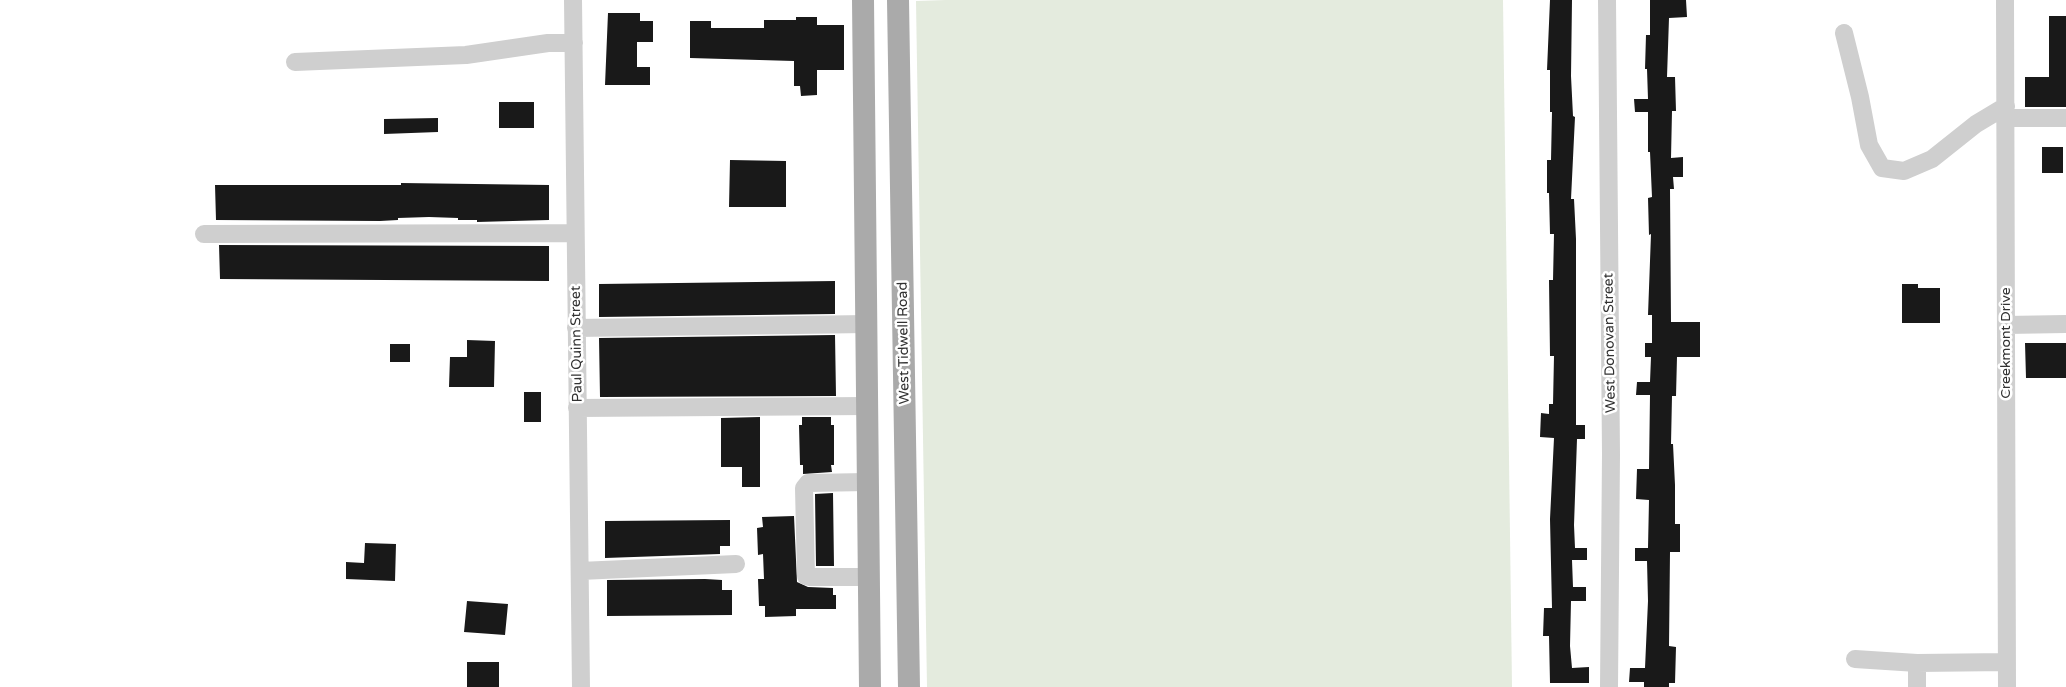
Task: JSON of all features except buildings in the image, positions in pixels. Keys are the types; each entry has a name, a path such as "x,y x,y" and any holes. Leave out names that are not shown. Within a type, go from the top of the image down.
{"main road":[{"path":"862,0 870,687"},
{"name":"West Tidwell Road","path":"898,0 910,687"},
{"path":"866,227 902,234"}],"street":[{"name":"Paul Quinn Street","path":"573,0 581,687"},
{"name":"West Donovan Street","path":"1607,0 1611,444 1609,687"},
{"name":"Creekmont Drive","path":"2005,0 2007,687"},
{"path":"1844,33 1860,97 1869,145 1882,168 1904,171 1932,159 1976,124 2006,112 2066,118"},
{"path":"295,62 457,56 548,43 574,44"},
{"path":"204,234 575,233"},
{"path":"576,328 866,324"},
{"path":"2006,325 2066,324"},
{"path":"578,408 867,406"},
{"path":"868,482 808,483 804,488 806,576 810,578 869,577"},
{"path":"580,571 736,564"},
{"path":"1855,659 1917,663 2007,662"},
{"path":"1917,663 1917,687"}],"shaded area":[{"path":"1503,0 1512,687 927,687 916,1"}]}
